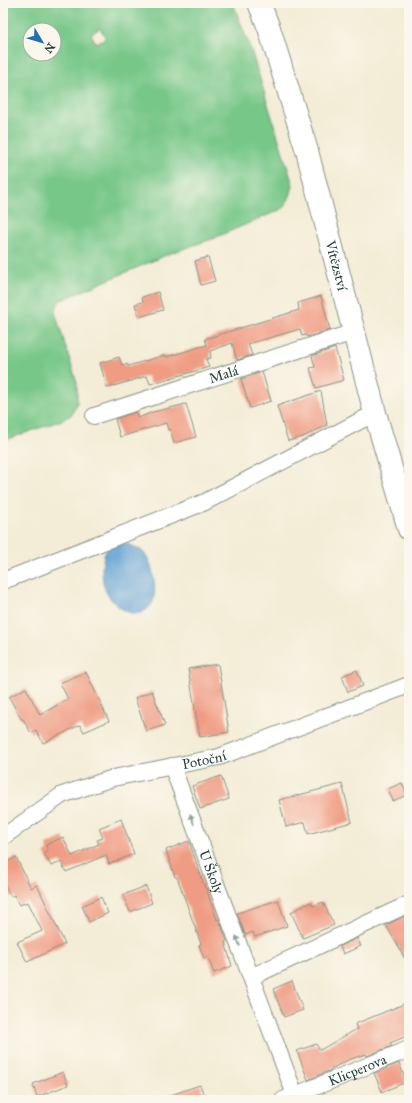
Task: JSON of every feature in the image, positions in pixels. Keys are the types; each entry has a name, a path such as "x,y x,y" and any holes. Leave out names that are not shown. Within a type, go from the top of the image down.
{"main road":[{"name":"Vítězství","path":"259,3 269,28 306,152 375,413 409,529"}],"street":[{"name":"Malá","path":"94,416 354,332"},
{"path":"3,581 205,502 375,413"},
{"name":"Potoční","path":"3,837 62,795 113,778 219,757 409,685"},
{"name":"U Školy","path":"172,766 251,978 289,1098"},
{"path":"251,978 409,904"},
{"name":"Klicperova","path":"289,1098 409,1049"}],"green space":[{"path":"3,3 233,3 251,50 293,185 288,201 282,209 212,239 171,253 59,301 55,312 77,383 77,404 71,415 62,420 3,441","holes":["100,28 106,38 96,43 91,34"]}],"water":[{"path":"121,542 134,546 143,552 148,559 152,571 155,586 154,599 151,606 141,613 130,613 120,607 108,595 103,584 102,568 105,554 112,544"}],"building":[{"path":"208,257 215,281 201,285 195,261"},
{"path":"158,292 163,310 139,317 135,304 143,302 142,297"},
{"path":"321,296 330,330 307,337 306,335 302,336 300,329 248,344 252,355 237,360 232,343 210,351 211,358 206,359 209,367 150,384 147,376 107,388 100,363 119,357 122,365 127,364 128,366 207,345 205,339 299,310 298,303"},
{"path":"335,348 344,380 316,388 310,368 315,367 312,356"},
{"path":"262,372 271,401 250,408 241,379"},
{"path":"321,391 327,425 303,437 288,441 277,406"},
{"path":"186,404 196,437 174,443 170,429 168,430 166,423 120,437 115,419 136,412 138,418 153,412"},
{"path":"218,664 229,732 200,737 188,669"},
{"path":"357,670 363,686 348,692 342,676"},
{"path":"86,672 109,721 84,732 80,725 43,743 36,730 31,733 23,719 21,719 9,697 26,688 40,715 68,699 60,683"},
{"path":"152,691 165,725 146,731 135,698"},
{"path":"221,776 229,799 200,809 192,786"},
{"path":"402,783 407,795 393,801 388,789"},
{"path":"342,784 352,822 308,834 305,822 286,827 279,800"},
{"path":"121,819 134,854 109,864 106,855 66,872 61,862 51,866 44,853 48,851 46,845 63,837 72,856 99,844 97,840 103,838 99,828"},
{"path":"189,841 217,920 219,919 227,941 225,942 232,966 214,973 208,957 204,958 199,945 201,944 166,850"},
{"path":"16,857 31,888 37,885 65,944 27,962 17,942 42,931 28,902 19,905 14,895 11,897 3,881 3,864"},
{"path":"146,886 152,903 130,912 123,895"},
{"path":"101,897 108,913 89,922 82,906"},
{"path":"278,900 287,926 255,937 253,932 245,935 237,913"},
{"path":"311,902 313,906 323,902 334,925 303,938 291,912"},
{"path":"409,914 409,966 386,925"},
{"path":"357,938 361,946 343,954 340,946"},
{"path":"292,981 303,1010 284,1017 273,989"},
{"path":"409,1002 409,1035 390,1043 392,1046 367,1056 366,1054 348,1060 331,1070 308,1080 297,1051 316,1044 320,1050 357,1029 355,1024"},
{"path":"399,1063 407,1083 382,1092 374,1073"},
{"path":"63,1072 68,1085 37,1097 33,1084"},
{"path":"200,1085 206,1100 162,1100 162,1098"}]}
